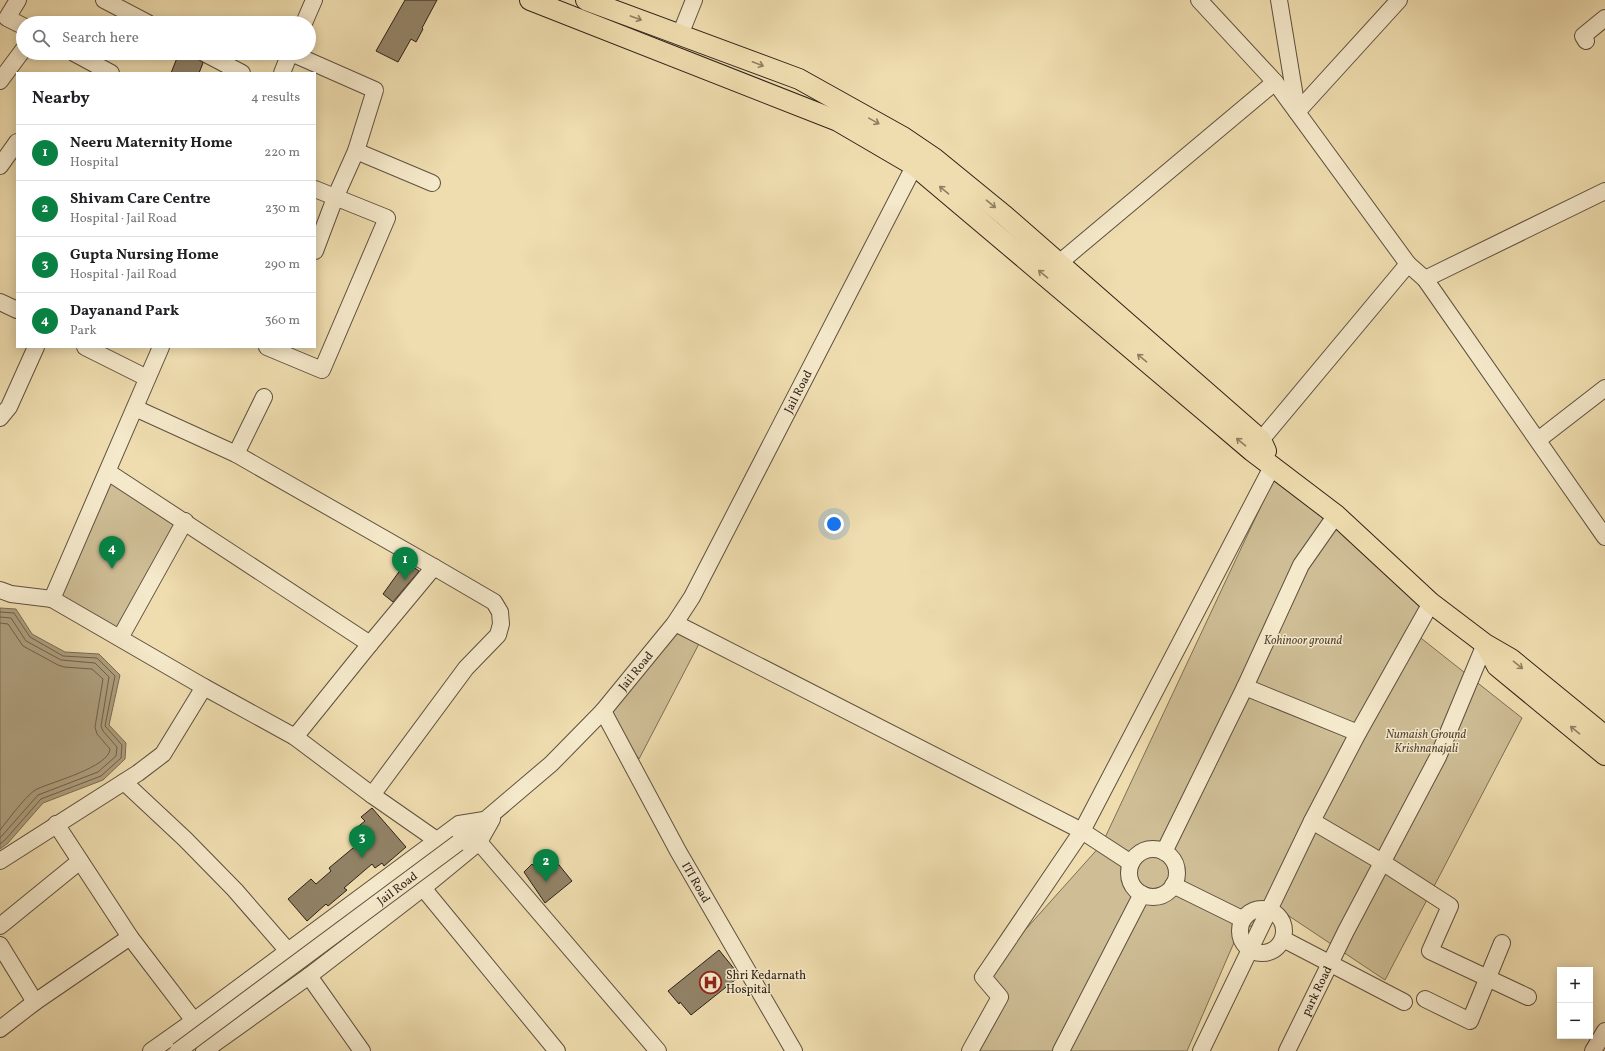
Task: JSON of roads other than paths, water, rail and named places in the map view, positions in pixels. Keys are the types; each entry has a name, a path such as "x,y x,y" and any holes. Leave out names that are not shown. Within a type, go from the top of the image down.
{"main road":[{"path":"530,0 838,121 919,158 966,184 1059,263 1261,440 1273,465"},
{"path":"586,0 799,79 903,137 919,158 1205,412 1252,451 1273,465 1336,515 1431,603 1485,644 1511,659 1605,736"},
{"path":"1485,644 1496,666 1605,755"}],"street":[{"path":"16,22 7,18 18,0"},
{"path":"104,0 135,16"},
{"path":"307,16 314,0"},
{"path":"680,35 694,0"},
{"path":"1199,0 1275,82 1408,264 1425,279 1605,536"},
{"path":"1279,0 1297,112"},
{"path":"1297,112 1399,0"},
{"path":"1586,42 1583,36 1605,18"},
{"path":"0,81 16,59"},
{"path":"87,60 109,72"},
{"path":"217,60 240,72"},
{"path":"282,72 288,60"},
{"path":"307,60 375,90 356,151 334,198 316,248"},
{"path":"1059,263 1275,82"},
{"path":"5,161 16,144"},
{"path":"356,151 432,183"},
{"name":"Jail Road","path":"178,1051 458,843 551,764 603,711 675,624 692,597 919,158"},
{"path":"273,348 322,370 386,218 316,189"},
{"path":"1425,279 1605,191"},
{"path":"1261,440 1408,264"},
{"path":"0,302 16,309"},
{"path":"0,418 9,407 36,348"},
{"path":"87,348 147,378"},
{"path":"52,599 161,348"},
{"path":"1538,440 1605,388"},
{"path":"236,454 264,397"},
{"path":"135,408 236,454 494,602 500,612 501,624 498,635 466,668 372,795"},
{"path":"970,1051 1000,998 983,977 1082,831 1273,465"},
{"path":"108,472 185,521 370,644"},
{"path":"1164,852 1245,686 1301,565 1336,515"},
{"path":"120,638 185,521"},
{"path":"295,737 434,567"},
{"path":"0,590 11,594 52,599 204,687 295,737 372,795 438,841"},
{"path":"1201,1051 1312,821 1358,733 1431,603"},
{"path":"675,624 1082,831 1131,863"},
{"name":"park Road","path":"1287,1051 1346,931 1438,757 1485,644"},
{"path":"1245,686 1358,733"},
{"path":"0,861 124,782 163,754 204,687"},
{"name":"ITI Road","path":"603,711 678,851 794,1051"},
{"path":"124,782 235,890 288,951"},
{"path":"56,824 130,937 195,1020 210,1049 309,976 423,888 479,842 491,815"},
{"path":"151,1051 438,841 459,824 491,815"},
{"path":"1312,821 1382,862 1450,906 1430,951 1528,997"},
{"path":"479,842 658,1051"},
{"path":"1154,849 1164,852 1171,858 1176,866 1177,875 1168,892 1160,896 1151,897 1134,889 1130,881 1129,871 1131,863 1137,855 1145,850 1154,849"},
{"path":"0,926 80,861"},
{"path":"1173,885 1242,919"},
{"path":"423,888 558,1051"},
{"path":"1061,1051 1142,894"},
{"path":"1261,908 1270,910 1278,915 1283,922 1283,939 1278,946 1270,951 1262,953 1250,950 1241,939 1239,931 1242,919 1253,910 1261,908"},
{"path":"0,1029 35,1002 130,937"},
{"path":"1283,939 1404,1002"},
{"path":"1425,1000 1470,1021 1502,944"},
{"path":"0,945 35,1002"},
{"path":"309,976 362,1051"},
{"path":"1593,1051 1605,1031"}],"water":[{"path":"0,608 16,609 32,634 65,652 99,654 120,675 109,725 126,743 125,759 103,780 43,803 8,843 0,849"}],"place":[{"name":"Dayanand Park","path":"112,569"},
{"name":"Neeru Maternity Home","path":"405,580"},
{"name":"Gupta Nursing Home","path":"362,858"},
{"name":"Shivam Care Centre","path":"546,882"},
{"name":"Shri Kedarnath Hospital","path":"710,982"}],"park label":[{"name":"Kohinoor ground","path":"1303,640"},
{"name":"Numaish Ground Krishnanajali","path":"1426,741"}]}
